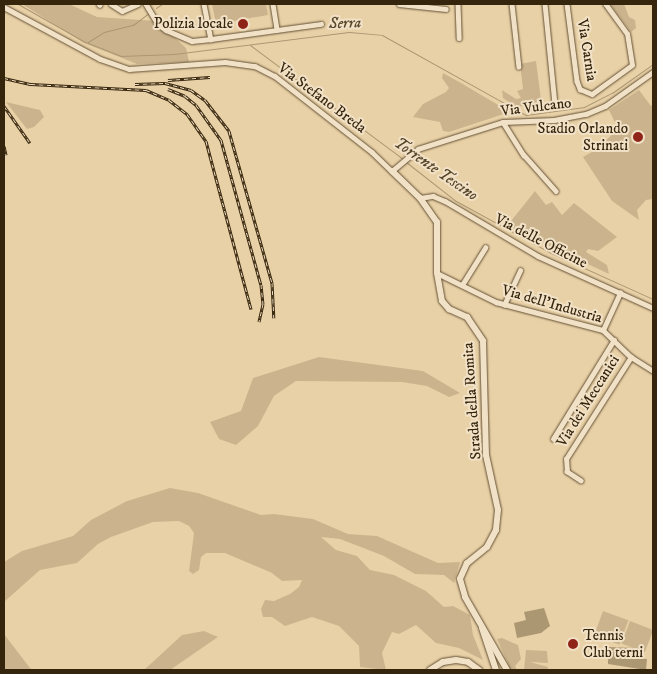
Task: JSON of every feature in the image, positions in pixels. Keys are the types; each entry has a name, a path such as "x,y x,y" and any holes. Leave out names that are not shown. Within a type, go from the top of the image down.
{"street":[{"path":"111,4 122,10 138,4"},
{"path":"146,4 158,24 166,30 192,41 321,24"},
{"path":"204,4 211,39"},
{"path":"273,4 277,30"},
{"path":"398,4 446,9"},
{"path":"458,4 459,38"},
{"path":"512,4 518,67"},
{"path":"544,4 555,104"},
{"name":"Via Carnia","path":"567,4 577,81 580,89 592,94 632,64 627,34 605,4"},
{"name":"Via Stefano Breda","path":"4,7 100,60 129,69 225,62 255,66 275,76 372,152 392,171"},
{"name":"Via Vulcano","path":"392,171 406,158 426,146 503,122 554,120 586,114 604,106 653,72"},
{"path":"503,122 524,155 556,191"},
{"name":"Strada della Romita","path":"392,171 420,198 437,222 437,273 442,301 449,309 467,317 483,341 486,455 498,510 496,530 486,547 467,563 460,579 465,597 507,670"},
{"name":"Via delle Officine","path":"420,198 433,196 445,200 538,256 653,308"},
{"path":"462,285 485,248"},
{"path":"504,305 520,272"},
{"name":"Via dell'Industria","path":"437,273 504,305 603,330 631,357 653,371"},
{"path":"603,330 620,293"},
{"path":"553,439 614,340"},
{"name":"Via dei Meccanici","path":"581,481 567,472 566,460 631,357"},
{"path":"483,627 482,635 496,670"},
{"path":"430,670 443,662 456,660 468,662 480,670"}],"shaded area":[{"path":"22,4 69,4 97,17 156,21 186,48 189,62 137,64 84,43"},
{"path":"212,4 266,4 268,15 216,24"},
{"path":"610,4 624,4 629,17 635,20 636,28 631,32"},
{"path":"536,61 542,107 515,106 503,98 502,90 516,99 521,98 517,91 523,89 520,64"},
{"path":"443,73 510,112 449,132 443,131 440,122 413,117 423,104 446,92 449,88 442,78"},
{"path":"639,90 651,106 653,104 653,199 646,200 637,210 639,220 612,201 583,157 597,149 618,129 609,110"},
{"path":"6,102 40,110 44,117 34,127 27,129"},
{"path":"535,191 546,205 552,202 562,215 574,203 617,237 598,251 588,249 586,252 607,265 609,274 507,226"},
{"path":"319,357 423,371 460,393 449,397 427,386 402,382 296,381 274,396 258,426 236,445 219,439 210,422 241,411 253,378"},
{"path":"170,488 198,493 261,515 274,514 313,519 348,534 377,536 438,563 460,562 454,583 444,575 415,574 384,556 340,539 321,537 336,550 357,556 370,570 394,575 426,591 444,607 453,606 470,615 473,635 483,660 459,648 436,643 416,625 399,634 392,632 382,653 386,670 360,667 359,646 339,626 312,617 285,626 272,617 263,617 261,609 265,600 274,601 290,594 299,587 302,580 282,581 272,573 225,553 206,553 201,557 199,570 193,574 189,571 194,533 189,526 179,521 153,522 111,537 98,544 77,563 40,570 4,602 4,562 22,551 73,536 91,520 127,501"},
{"path":"544,608 550,626 541,633 517,638 514,623 526,620 524,612"},
{"path":"603,611 628,620 619,645 594,635"},
{"path":"630,621 653,630 645,652 621,643"},
{"path":"204,631 218,637 170,670 144,670 182,635"},
{"path":"4,634 30,668 33,670 4,670"},
{"path":"502,638 518,645 521,659 515,666 517,670 511,670 497,639"},
{"path":"608,647 635,648 634,658 647,659 646,670 608,664"},
{"path":"526,650 547,651 548,663 530,662 548,667 548,670 524,670"}],"waterway":[{"name":"Serra","path":"18,4 83,41 121,56 174,54 349,32 382,35 526,115 584,107 612,93 653,64"},
{"path":"156,8 162,4"},
{"path":"88,42 104,32 133,25 149,13"},
{"name":"Torrente Tescino","path":"250,45 403,159"},
{"name":"Torrente Tescino","path":"406,162 456,201 551,253 653,299"}],"railway":[{"path":"168,80 210,77"},
{"path":"4,78 31,84 146,90 169,100 187,114 206,141 251,309"},
{"path":"135,84 165,83 191,90 205,100 229,131 272,283 274,318"},
{"path":"168,89 185,96 196,105 221,140 261,285 263,304 259,322"},
{"path":"4,106 30,143"},
{"path":"4,146 6,155"}],"place":[{"name":"Polizia locale","path":"243,24"},
{"name":"Stadio Orlando Strinati","path":"638,137"},
{"name":"Tennis Club terni","path":"573,644"}]}
